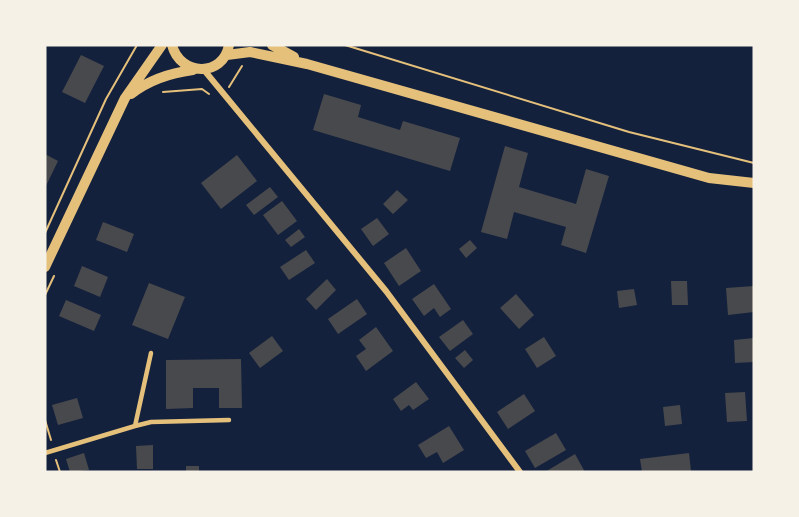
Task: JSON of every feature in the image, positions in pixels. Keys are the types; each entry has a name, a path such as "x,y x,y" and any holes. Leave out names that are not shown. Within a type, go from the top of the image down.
{"street":[{"path":"45,267 126,98 162,45"},
{"path":"272,45 308,64"},
{"path":"172,48 180,62 200,70 222,93 386,291 520,472"},
{"path":"126,98 145,84 162,76 214,67 228,50 250,52 308,64 709,178 754,183"}],"lane":[{"path":"135,426 152,353"},
{"path":"45,453 151,422 229,420"}],"path":[{"path":"45,233 106,99 137,45"},
{"path":"345,45 629,132 754,163"},
{"path":"157,92 201,89 213,99 231,85 250,52"},
{"path":"45,295 58,268"}],"building":[{"path":"81,55 104,66 85,103 62,92"},
{"path":"324,94 361,105 358,117 400,130 403,121 460,138 450,171 313,130"},
{"path":"505,146 528,153 519,187 576,204 586,169 609,176 586,253 561,245 566,227 514,212 507,239 481,232"},
{"path":"45,154 58,161 45,188"},
{"path":"237,155 257,181 221,209 201,183"},
{"path":"270,187 278,197 254,215 246,205"},
{"path":"397,190 408,200 393,214 383,204"},
{"path":"282,201 297,221 278,235 263,215"},
{"path":"377,218 389,234 373,246 361,229"},
{"path":"103,222 134,234 127,252 96,240"},
{"path":"299,229 305,237 291,247 285,240"},
{"path":"470,240 477,248 466,258 459,249"},
{"path":"406,248 421,271 399,286 384,263"},
{"path":"306,250 315,263 289,280 280,267"},
{"path":"82,266 108,277 100,297 74,286"},
{"path":"327,279 336,290 316,310 306,299"},
{"path":"671,281 687,281 688,305 672,305"},
{"path":"149,283 185,297 168,339 132,325"},
{"path":"434,284 451,309 440,317 434,308 424,316 412,299"},
{"path":"754,286 754,312 728,315 726,288"},
{"path":"634,289 637,305 619,308 617,291"},
{"path":"516,294 534,315 519,329 500,308"},
{"path":"357,299 367,314 338,334 328,319"},
{"path":"66,300 101,315 94,331 59,316"},
{"path":"463,320 473,334 450,351 439,337"},
{"path":"376,327 393,351 366,371 356,356 366,349 359,340"},
{"path":"272,336 283,351 260,368 249,353"},
{"path":"544,337 556,356 537,368 525,349"},
{"path":"754,338 754,362 735,363 734,340"},
{"path":"465,350 473,360 464,368 455,358"},
{"path":"241,359 242,408 219,408 219,388 193,388 193,408 166,409 166,360"},
{"path":"416,382 429,399 413,410 409,405 401,411 393,399"},
{"path":"745,392 747,421 727,422 725,393"},
{"path":"524,394 535,411 508,429 497,412"},
{"path":"77,398 83,418 58,425 52,405"},
{"path":"680,405 682,424 665,426 663,407"},
{"path":"449,426 464,450 443,463 437,452 426,458 418,445"},
{"path":"556,433 566,450 535,468 525,451"},
{"path":"153,445 153,469 137,469 136,446"},
{"path":"84,453 89,470 70,472 66,459"},
{"path":"689,453 691,471 642,472 640,459"},
{"path":"575,454 585,472 545,472"},
{"path":"186,466 199,466 199,472 186,472"}]}
